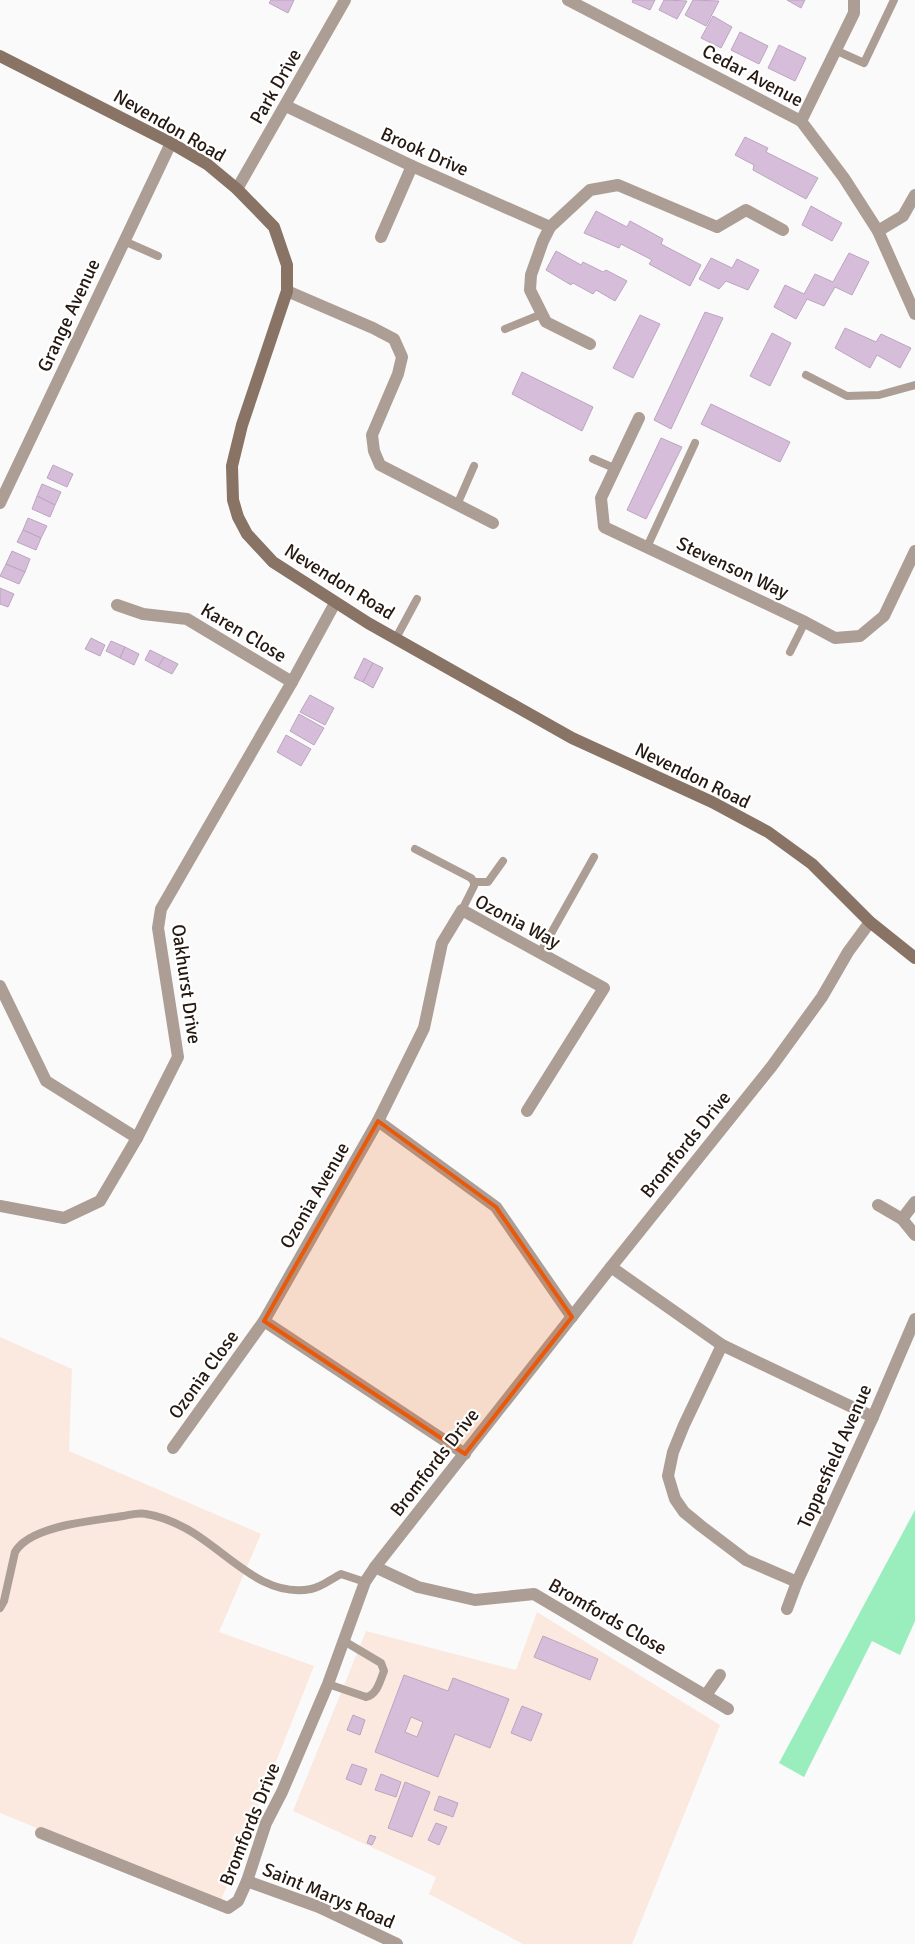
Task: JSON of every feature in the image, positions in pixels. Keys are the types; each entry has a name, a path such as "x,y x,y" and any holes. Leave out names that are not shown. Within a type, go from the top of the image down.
{"street":[{"name":"Park Drive","path":"238,190 345,0"},
{"name":"Cedar Avenue","path":"568,0 801,121 844,178 878,231 915,314"},
{"path":"801,121 854,12 854,0"},
{"name":"Nevendon Road","path":"0,56 171,143 207,164 238,190 274,227 287,265 287,291 242,425 232,466 233,500 238,517 247,534 273,562 335,603 572,738 712,802 768,832 812,864 870,922 915,958"},
{"name":"Brook Drive","path":"286,106 412,166 550,227"},
{"name":"Grange Avenue","path":"0,503 171,143"},
{"path":"381,237 412,166"},
{"path":"590,344 546,322 530,290 532,275 542,241 550,227 590,190 618,185 717,227 746,210 784,230"},
{"path":"878,231 904,216 915,195"},
{"path":"287,291 394,339 402,357 398,374 372,434 374,451 380,465 493,523"},
{"name":"Stevenson Way","path":"639,418 601,498 604,527 806,622 835,638 860,636 884,616 915,551"},
{"name":"Oakhurst Drive","path":"0,1206 64,1218 100,1201 137,1138 178,1057 158,928 161,909 292,682 335,603"},
{"name":"Karen Close","path":"117,605 143,614 187,619 292,682"},
{"name":"Ozonia Way","path":"378,1121 424,1028 442,942 462,910 604,988 527,1111"},
{"name":"Bromfords Drive","path":"41,1833 228,1908 238,1901 247,1881 266,1822 282,1792 328,1684 365,1582 375,1566 772,1066 822,998 848,952 870,922"},
{"path":"0,986 46,1081 137,1138"},
{"path":"378,1121 496,1207 572,1317"},
{"name":"Ozonia Avenue","path":"264,1322 378,1121"},
{"path":"902,1219 915,1202"},
{"path":"878,1205 902,1219 915,1235"},
{"path":"611,1267 722,1345 873,1417"},
{"name":"Toppesfield Avenue","path":"787,1609 797,1582 873,1417 915,1319"},
{"path":"264,1322 464,1454"},
{"name":"Ozonia Close","path":"173,1448 264,1322"},
{"path":"722,1345 673,1452 668,1476 670,1484 675,1499 684,1512 701,1526 746,1560 797,1582"},
{"name":"Bromfords Close","path":"375,1566 418,1587 475,1600 534,1594 728,1709"},
{"path":"706,1695 720,1675"},
{"name":"Saint Marys Road","path":"247,1881 320,1907 397,1944"}],"lane":[{"path":"835,50 864,63 894,0"},
{"path":"124,241 158,256"},
{"path":"505,329 542,314"},
{"path":"806,375 847,396 879,395 915,385"},
{"path":"647,547 695,443"},
{"path":"593,459 614,468"},
{"path":"458,505 474,466"},
{"path":"396,638 417,599"},
{"path":"790,652 806,622"},
{"path":"415,849 471,878 474,882 488,882 503,861"},
{"path":"540,953 594,857"},
{"path":"462,910 474,886 474,882"},
{"path":"0,1608 4,1601 15,1552 24,1541 62,1526 143,1513 165,1519 185,1528 257,1578 282,1588 294,1590 311,1589 325,1584 341,1574 365,1582"},
{"path":"328,1684 366,1697 371,1696 375,1692 381,1680 384,1671 381,1663 344,1642"}],"highlighted area":[{"path":"378,1121 496,1207 572,1317 465,1454 264,1321"}],"shaded area":[{"path":"0,1337 72,1369 69,1451 261,1534 219,1632 314,1666 220,1903 0,1813"},
{"path":"537,1612 720,1725 632,1944 523,1944 429,1894 436,1877 293,1811 366,1631 516,1670"}],"green space":[{"path":"915,1510 915,1621 900,1655 872,1641 804,1777 779,1763"}],"building":[{"path":"271,0 294,0 288,13 269,3"},
{"path":"633,0 655,0 650,10 632,2"},
{"path":"664,0 687,1 677,19 659,10"},
{"path":"693,0 719,1 706,26 685,15"},
{"path":"787,0 805,0 801,8"},
{"path":"713,16 732,27 721,48 701,38"},
{"path":"740,32 768,46 759,64 731,50"},
{"path":"779,45 806,58 795,81 768,68"},
{"path":"745,137 768,148 766,152 818,178 806,199 753,170 754,165 735,155"},
{"path":"811,206 842,223 832,241 802,225"},
{"path":"596,211 627,227 630,221 663,239 661,244 701,265 690,286 649,264 652,260 621,244 619,248 584,233"},
{"path":"556,251 581,265 583,262 603,272 606,270 627,281 615,301 596,290 593,294 573,283 571,285 546,270"},
{"path":"849,253 869,262 852,295 835,287 824,306 807,299 796,319 774,307 785,285 804,294 815,274 833,282"},
{"path":"711,258 732,268 737,259 759,270 748,290 726,281 719,289 699,279"},
{"path":"705,312 723,318 671,429 654,420"},
{"path":"640,315 660,324 633,378 613,368"},
{"path":"845,328 876,342 881,334 911,348 900,368 877,355 870,368 835,348"},
{"path":"772,333 791,343 770,386 750,376"},
{"path":"522,372 593,407 582,431 512,394"},
{"path":"711,404 790,442 780,462 701,424"},
{"path":"661,438 682,447 646,519 627,510"},
{"path":"53,465 73,474 67,487 47,478"},
{"path":"42,484 61,492 55,505 37,496"},
{"path":"37,496 55,505 50,517 32,509"},
{"path":"28,518 47,526 41,538 23,530"},
{"path":"23,530 41,538 36,550 17,542"},
{"path":"12,551 30,559 25,572 6,564"},
{"path":"6,564 25,572 19,584 0,576"},
{"path":"0,588 14,594 8,607 0,604"},
{"path":"91,638 105,645 100,656 85,649"},
{"path":"111,641 125,647 120,658 106,651"},
{"path":"125,647 139,654 134,665 120,658"},
{"path":"150,650 164,657 158,667 145,660"},
{"path":"164,657 178,664 172,674 158,667"},
{"path":"364,658 373,663 363,682 354,678"},
{"path":"373,663 383,668 373,688 363,682"},
{"path":"310,695 334,708 325,725 300,712"},
{"path":"299,714 324,728 314,745 290,731"},
{"path":"286,735 311,749 301,766 277,752"},
{"path":"543,1636 598,1659 590,1680 534,1657"},
{"path":"404,1675 448,1691 453,1678 509,1699 490,1748 455,1734 438,1777 375,1752","holes":["411,1717 423,1722 417,1737 405,1732"]},
{"path":"522,1706 542,1714 531,1741 511,1733"},
{"path":"353,1715 365,1720 360,1735 347,1730"},
{"path":"352,1764 367,1769 361,1785 346,1779"},
{"path":"381,1774 401,1782 396,1797 375,1790"},
{"path":"405,1782 430,1792 412,1837 388,1828"},
{"path":"439,1796 458,1803 453,1817 434,1810"},
{"path":"436,1823 447,1827 439,1845 428,1840"},
{"path":"370,1835 376,1837 372,1845 367,1843"}]}
